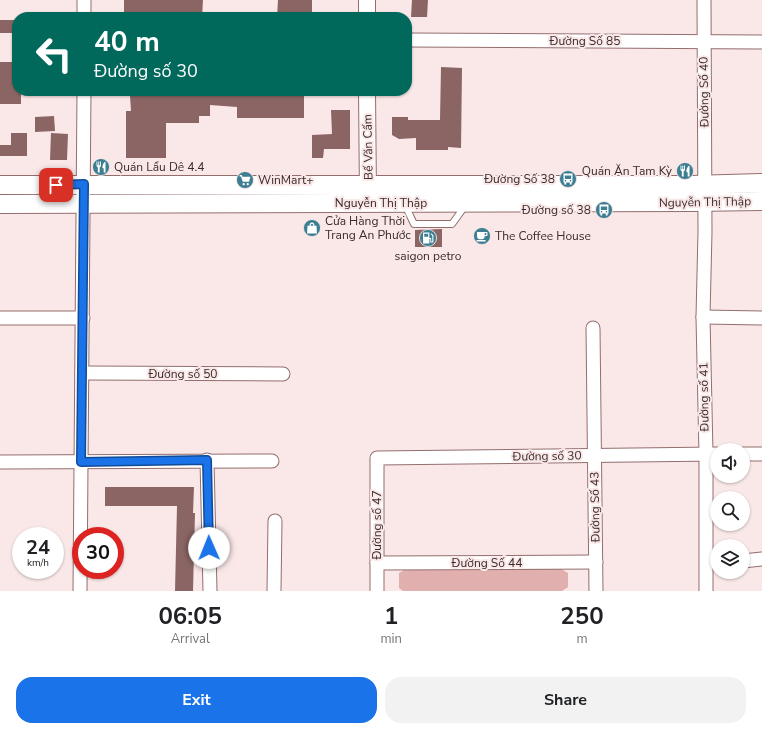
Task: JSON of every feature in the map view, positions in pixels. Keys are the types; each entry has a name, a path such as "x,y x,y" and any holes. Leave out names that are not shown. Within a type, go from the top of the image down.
{"main road":[{"name":"Nguyễn Thị Thập","path":"0,204 468,203 705,193 762,183"},
{"name":"Nguyễn Thị Thập","path":"0,185 368,184 705,193 762,201"}],"street":[{"path":"84,0 84,12"},
{"path":"367,0 367,12"},
{"name":"Đường Số 40","path":"704,0 705,193"},
{"name":"Đường Số 85","path":"412,40 762,42"},
{"path":"80,591 84,96"},
{"name":"Bế Văn Cấm","path":"367,96 368,204"},
{"name":"Đường số 41","path":"705,193 702,317 710,443"},
{"path":"702,317 762,318"},
{"path":"0,318 83,318"},
{"name":"Đường Số 43","path":"593,328 596,591"},
{"name":"Đường số 50","path":"82,373 283,374"},
{"name":"Đường số 30","path":"377,458 710,454"},
{"path":"750,454 762,454"},
{"name":"Đường số 47","path":"377,458 377,591"},
{"path":"207,460 210,591"},
{"path":"0,462 207,460 272,461"},
{"name":"Đường số 41","path":"711,483 712,539"},
{"path":"274,591 275,521"},
{"path":"750,560 762,559"},
{"name":"Đường Số 44","path":"377,564 596,562"},
{"name":"Đường số 41","path":"706,591 710,572"}],"shaded area":[{"path":"558,567 568,573 568,587 562,591 403,591 399,588 399,573 408,568"}],"building":[{"path":"124,0 203,0 202,12 124,12"},
{"path":"278,0 312,0 312,12 277,12"},
{"path":"412,0 428,0 427,17 412,17"},
{"path":"0,20 12,20 12,33 0,33"},
{"path":"0,62 12,62 12,96 21,96 21,104 0,104"},
{"path":"441,67 462,68 461,148 448,147 448,150 416,150 416,138 399,139 392,135 392,117 408,117 408,120 440,120"},
{"path":"130,96 304,96 304,118 237,118 237,107 210,105 210,116 199,116 199,123 166,123 166,158 126,158 126,111 131,111"},
{"path":"331,110 350,110 350,149 324,149 323,158 312,158 312,135 332,134"},
{"path":"54,116 55,131 35,132 35,117"},
{"path":"11,133 27,133 27,156 0,156 0,145 11,145"},
{"path":"51,133 68,134 67,160 50,160"},
{"name":"saigon petro","path":"442,229 442,247 415,247 415,230"},
{"path":"105,487 194,487 193,513 195,513 193,591 175,591 177,506 105,506"}],"place":[{"name":"Quán Lẩu Dê 4.4","path":"101,167"},
{"name":"Quán Ăn Tam Kỳ","path":"685,171"},
{"name":"Đường Số 38","path":"568,179"},
{"name":"WinMart+","path":"245,180"},
{"name":"Đường số 38","path":"604,210"},
{"name":"Cửa Hàng Thời Trang An Phước","path":"312,228"},
{"name":"The Coffee House","path":"482,236"},
{"name":"saigon petro","path":"428,238"}],"route":[{"path":"56,185 84,184 81,462 207,460 209,548"}]}
